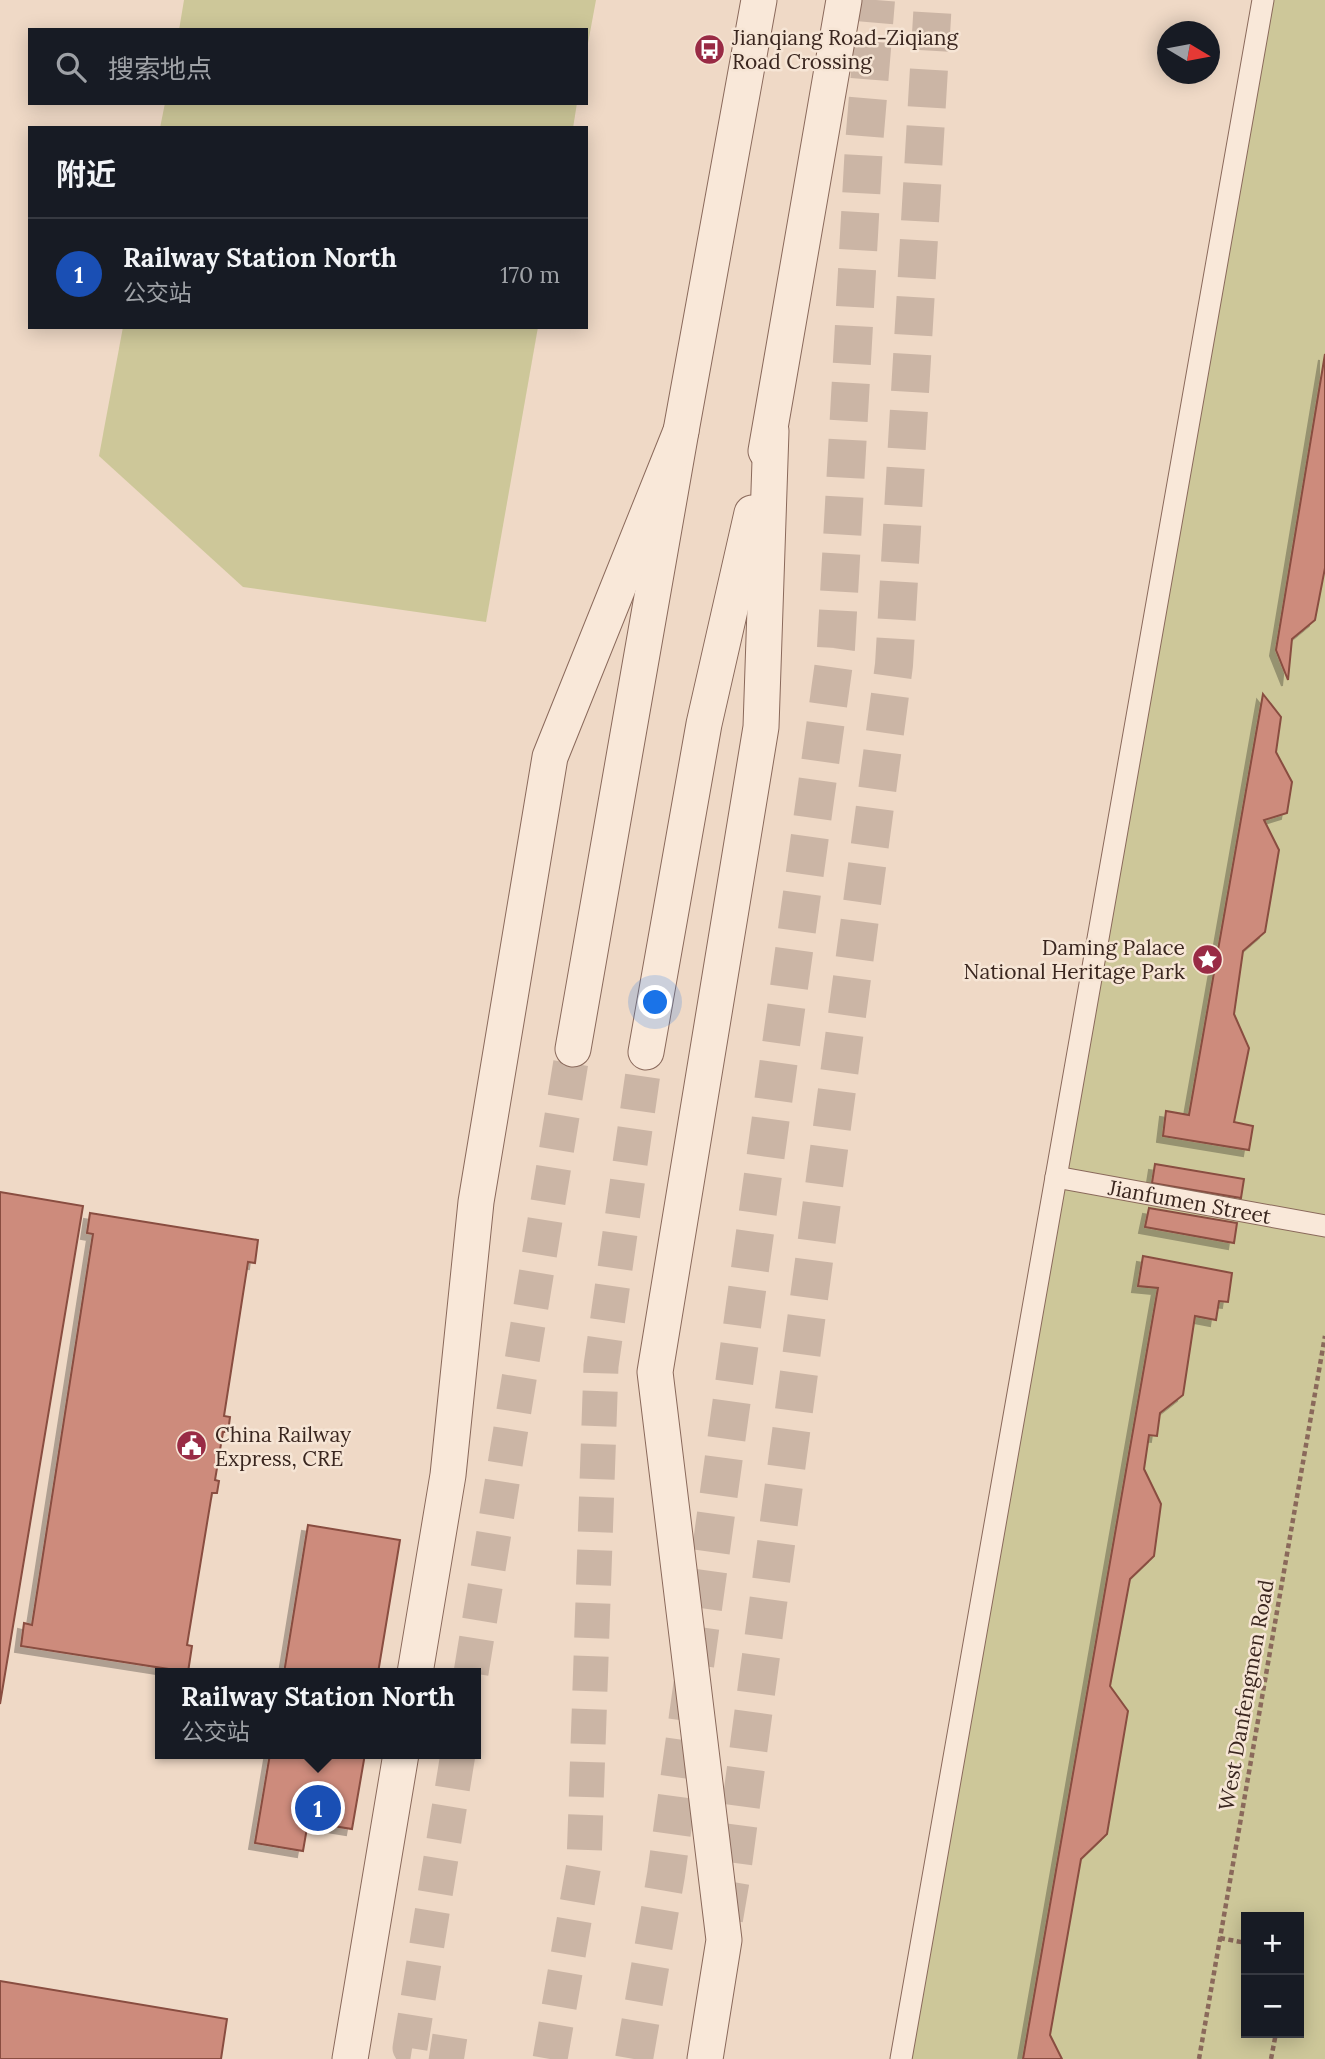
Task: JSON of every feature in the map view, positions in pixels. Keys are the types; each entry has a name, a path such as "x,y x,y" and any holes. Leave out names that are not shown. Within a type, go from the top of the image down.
{"street":[{"path":"573,1049 759,0"},
{"path":"646,1052 704,724 771,430 844,0"},
{"path":"901,2059 1263,0"},
{"path":"705,2059 724,1940 655,1372 761,727 771,430"},
{"path":"416,1668 448,1475 476,1202 550,757 681,431"},
{"name":"Jianfumen Street","path":"1056,1177 1325,1226"},
{"path":"350,2059 400,1759"}],"path":[{"name":"West Danfengmen Road","path":"1199,2059 1325,1336"},
{"path":"1220,1938 1241,1942"},
{"path":"1271,2059 1275,2038"}],"shaded area":[{"path":"184,0 596,0 588,43 588,28 179,28"},
{"name":"Daming Palace National Heritage Park","path":"1262,0 1325,0 1325,2059 896,2059"},
{"path":"165,105 577,105 573,126 160,126"},
{"path":"123,329 538,329 486,622 243,587 99,456"}],"building":[{"path":"1325,354 1325,568 1315,620 1292,639 1288,680 1276,650"},
{"path":"1263,694 1281,717 1276,752 1292,782 1287,813 1264,820 1279,850 1265,932 1243,951 1234,1014 1249,1048 1234,1122 1253,1126 1249,1150 1163,1136 1166,1111 1189,1115"},
{"path":"1155,1164 1244,1179 1241,1198 1152,1183"},
{"path":"0,1192 83,1206 0,1704"},
{"path":"1149,1208 1237,1223 1234,1243 1145,1227"},
{"path":"90,1213 258,1240 255,1263 248,1262 224,1416 230,1417 228,1432 223,1432 215,1480 219,1481 217,1493 212,1493 187,1645 192,1646 189,1668 162,1668 21,1646 24,1623 32,1625 93,1234 87,1233"},
{"path":"1143,1256 1232,1273 1228,1302 1219,1301 1216,1320 1195,1316 1183,1395 1160,1413 1157,1436 1149,1435 1144,1469 1161,1504 1154,1556 1130,1579 1110,1686 1128,1711 1107,1834 1081,1859 1050,2035 1062,2059 1023,2059 1158,1288 1138,1286"},
{"path":"308,1525 400,1540 379,1668 285,1668"},
{"path":"269,1759 364,1759 352,1829 308,1822 303,1851 255,1843"},
{"path":"0,1981 227,2019 221,2059 0,2059"}],"tunnel":[{"path":"634,2059 666,1875 836,648 864,145 876,0"},
{"path":"724,1919 894,665 933,0"},
{"path":"472,1668 573,1049"},
{"path":"550,2059 584,1864 601,1366 646,1052"},
{"path":"457,1759 410,2048 481,2059"}],"place":[{"name":"Jianqiang Road-Ziqiang Road Crossing","path":"709,49"},
{"name":"Daming Palace National Heritage Park","path":"1208,959"},
{"name":"China Railway Express, CRE","path":"192,1446"},
{"name":"Railway Station North","path":"318,1808"}]}
